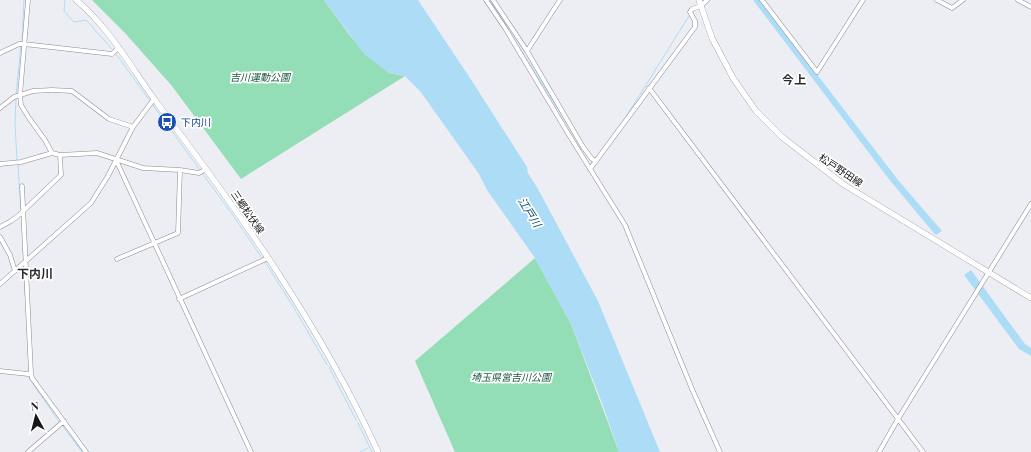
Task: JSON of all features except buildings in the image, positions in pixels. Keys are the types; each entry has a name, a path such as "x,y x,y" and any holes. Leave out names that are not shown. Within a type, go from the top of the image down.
{"main road":[{"name":"三郷松伏線","path":"76,0 99,22 119,48 152,102 203,171 234,207 289,289 351,398 378,452"},
{"name":"松戸野田線","path":"700,3 712,38 733,78 756,111 782,137 843,184 1031,298"}],"street":[{"path":"28,0 20,95 21,105 52,153"},
{"path":"486,0 505,28 625,224 692,389 720,452"},
{"path":"493,0 527,51 583,147 592,159 596,161"},
{"path":"527,51 560,0"},
{"path":"590,169 695,27 695,21 690,12 692,9 707,0"},
{"path":"762,0 817,72 863,0"},
{"path":"937,0 952,8 963,0"},
{"path":"1018,0 1031,7"},
{"path":"0,53 19,44 112,54 119,48"},
{"path":"649,88 922,452"},
{"path":"0,108 14,97 20,95 52,90 72,91 109,118 133,127"},
{"path":"0,284 91,203 108,176 133,127 152,102"},
{"path":"0,164 21,162 52,153 60,155 97,153 143,168 203,171"},
{"path":"0,227 12,221 24,211 61,175 60,155"},
{"path":"116,160 251,452"},
{"path":"117,259 178,233 180,170"},
{"path":"22,186 32,378 86,452"},
{"path":"879,452 1031,204"},
{"path":"0,237 10,255 15,270"},
{"path":"179,299 268,258"},
{"path":"0,371 31,373"},
{"path":"28,452 64,421"}],"green space":[{"name":"吉川運動公園","path":"92,0 324,0 351,37 389,73 405,76 241,179 172,86 125,33"},
{"name":"埼玉県営吉川公園","path":"535,258 571,324 619,452 455,452 415,361"}],"water":[{"name":"江戸川","path":"324,0 418,0 527,167 528,173 598,301 660,452 619,452 602,403 571,324 535,258 487,190 479,174 420,91 405,76 389,73 365,55"},
{"path":"753,0 760,0 898,180 942,231 936,235 888,178"},
{"path":"971,270 1025,344 1031,348 1031,356 1019,349 964,275"}],"waterway":[{"path":"22,43 24,0"},
{"path":"65,0 64,11 74,22 86,20 112,49"},
{"path":"490,0 566,122"},
{"path":"624,120 689,16"},
{"path":"16,95 21,46"},
{"path":"116,54 150,101"},
{"path":"16,98 15,123 17,161"},
{"path":"153,105 200,170"},
{"path":"587,155 592,162 594,162"},
{"path":"18,164 21,211"},
{"path":"202,173 262,258"},
{"path":"23,248 24,261"},
{"path":"265,262 296,311"},
{"path":"24,266 25,295"},
{"path":"297,313 327,365"},
{"path":"29,364 29,373"},
{"path":"329,367 356,420"},
{"path":"29,376 60,423"},
{"path":"358,423 372,452"},
{"path":"62,425 82,452"},
{"path":"360,452 368,448"}],"place":[{"name":"下内川","path":"167,122"}],"district":[{"name":"今上","path":"794,79"},
{"name":"下内川","path":"35,273"}]}
